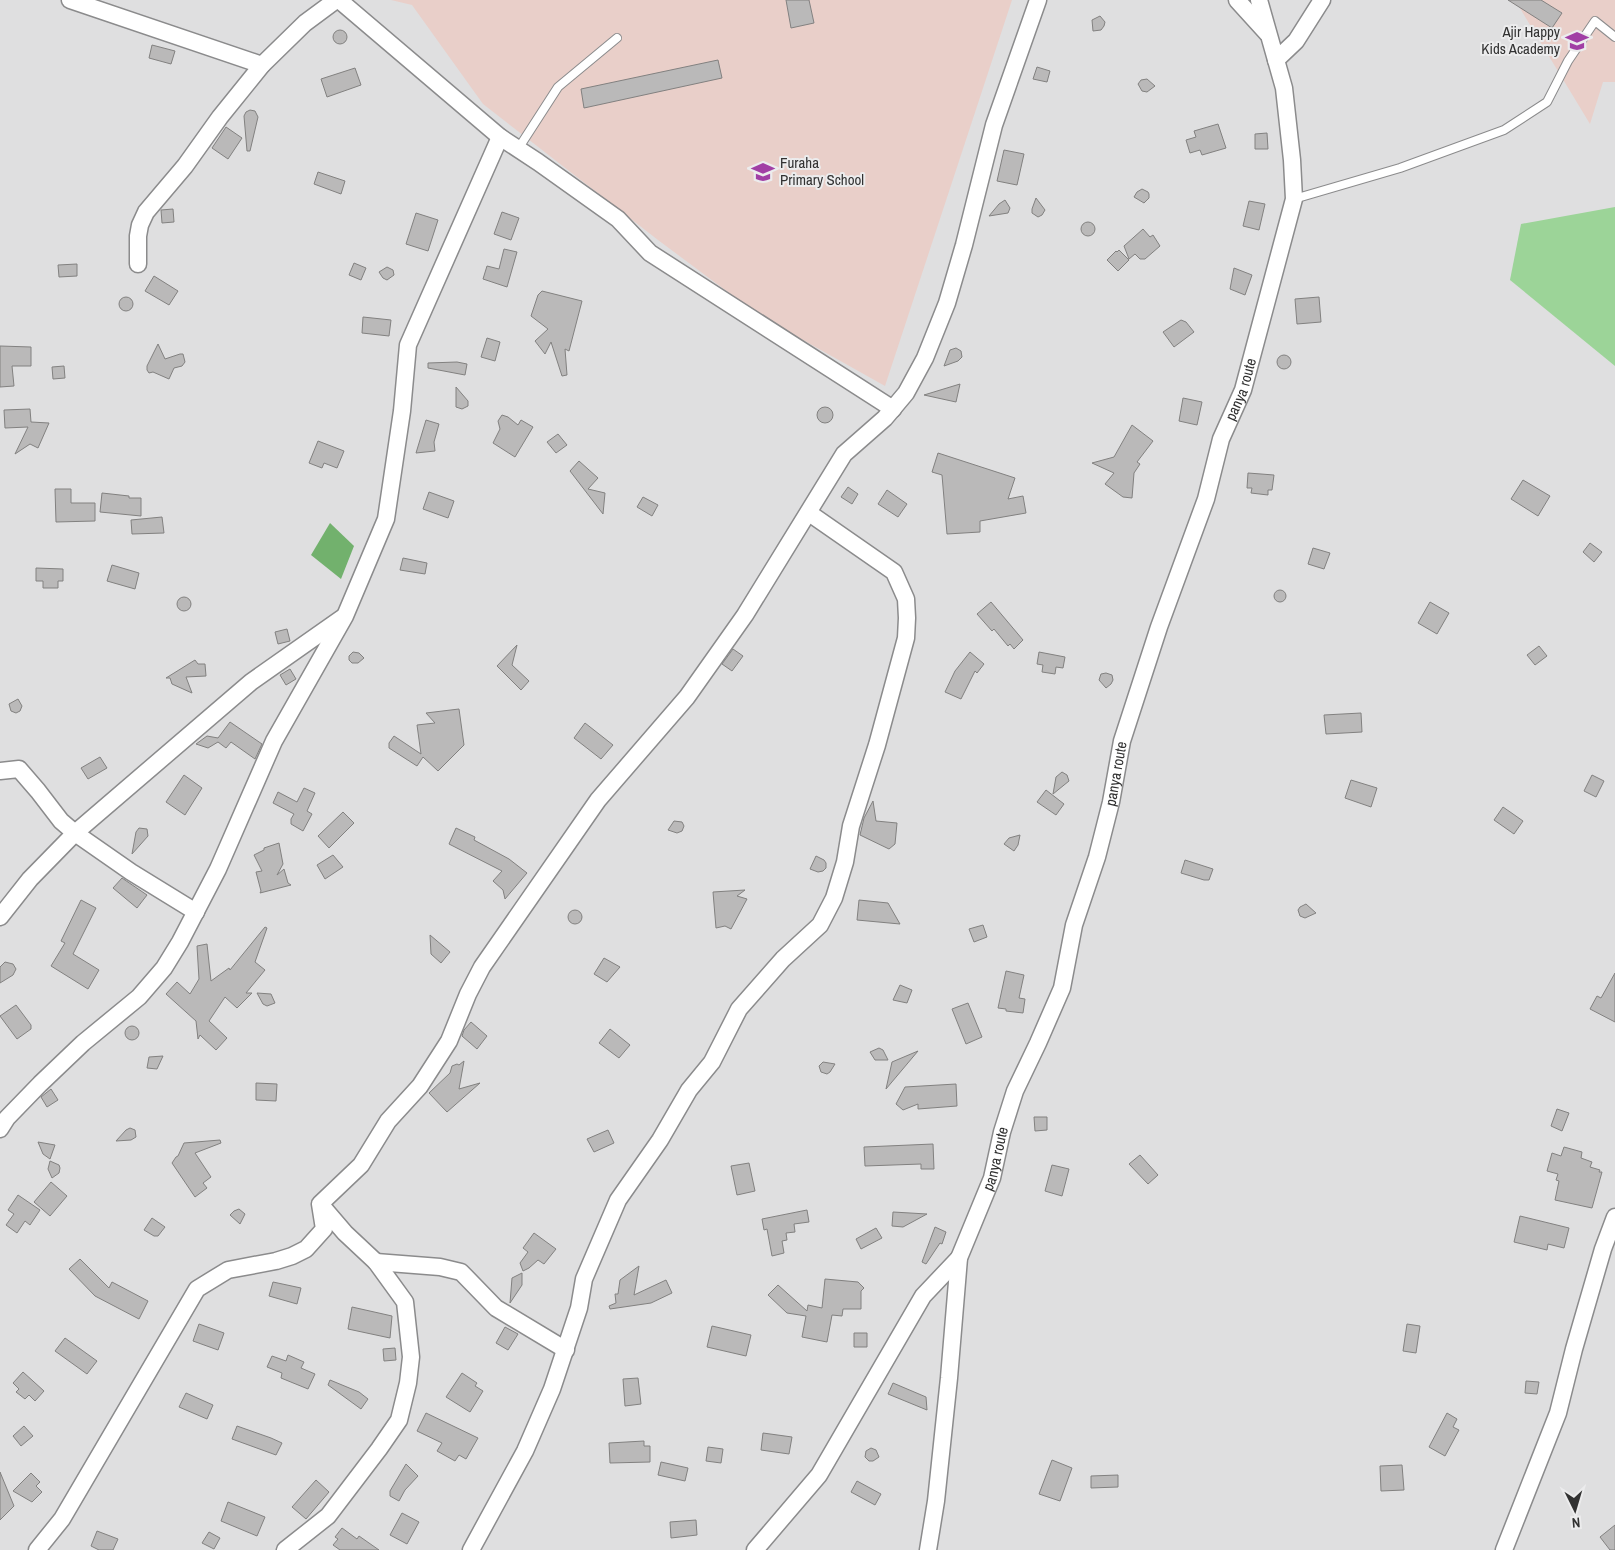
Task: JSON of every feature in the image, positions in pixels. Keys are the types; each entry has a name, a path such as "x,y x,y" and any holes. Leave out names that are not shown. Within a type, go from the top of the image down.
{"street":[{"path":"70,0 262,65"},
{"path":"138,264 138,236 140,225 146,212 185,166 220,116 262,65 305,23 338,0 500,137 618,219 650,253 893,409"},
{"path":"320,1204 361,1165 388,1121 420,1086 449,1041 468,994 482,968 598,800 687,697 745,615 810,513 844,454 885,418 906,393 924,358 947,303 964,245 994,124 1038,0"},
{"path":"1237,0 1269,34"},
{"name":"panya route","path":"928,1550 936,1501 959,1258 992,1178 1002,1132 1015,1090 1062,988 1074,925 1097,857 1111,802 1122,741 1159,627 1206,499 1221,439 1243,390 1294,199 1292,160 1284,88 1259,0"},
{"path":"1276,60 1296,41 1322,0"},
{"path":"0,1129 7,1118 40,1084 83,1043 139,997 164,968 218,869 274,741 346,616 386,519 402,411 408,345 500,137"},
{"path":"471,1550 525,1451 552,1389 579,1308 584,1279 618,1200 660,1140 689,1090 712,1062 739,1009 784,959 820,925 834,898 845,862 851,826 877,745 906,638 908,618 906,599 894,572 810,513"},
{"path":"0,917 30,879 75,833 250,682 346,616"},
{"path":"0,771 19,769 61,820 75,833 131,872 196,912"},
{"path":"285,1550 328,1516 399,1420 408,1383 411,1357 405,1302 376,1262 345,1233 320,1204"},
{"path":"37,1550 62,1519 197,1289 228,1270 276,1261 306,1249 324,1229 320,1204"},
{"path":"1504,1550 1558,1413 1602,1249 1615,1217"},
{"path":"755,1550 819,1475 923,1296 959,1258"},
{"path":"376,1262 440,1267 461,1272 496,1308 566,1350"}],"lane":[{"path":"1294,199 1400,168 1504,130 1547,102 1568,61 1595,20 1615,37"},
{"path":"518,149 558,88 617,38"}],"shaded area":[{"name":"Furaha Primary School","path":"391,0 1012,0 885,386 760,316 658,240 483,104 412,5"},
{"name":"Ajir Happy Kids Academy","path":"1515,0 1615,0 1615,82 1603,82 1590,124"}],"green space":[{"path":"1615,207 1615,366 1510,280 1521,224"},
{"path":"330,523 354,546 341,579 311,555"}],"building":[{"path":"786,0 809,0 814,23 791,28"},
{"path":"1508,0 1541,0 1562,13 1552,28"},
{"path":"1100,16 1105,22 1104,26 1101,30 1093,31 1092,20"},
{"path":"337,30 343,30 347,37 343,44 337,44 333,40 333,34"},
{"path":"152,45 175,51 171,64 149,58"},
{"path":"718,60 722,78 584,108 581,89"},
{"path":"1037,67 1050,71 1047,82 1033,79"},
{"path":"355,68 361,85 327,97 321,79"},
{"path":"1147,79 1155,86 1147,92 1142,91 1138,84 1141,80"},
{"path":"250,110 255,111 258,117 250,151 247,151 244,116"},
{"path":"1218,124 1226,148 1202,155 1200,150 1190,153 1186,140 1196,137 1194,131"},
{"path":"226,127 242,138 228,159 212,148"},
{"path":"1267,133 1268,149 1255,149 1255,134"},
{"path":"1004,150 1024,154 1017,185 997,181"},
{"path":"318,172 345,181 341,194 314,184"},
{"path":"1142,189 1149,194 1149,198 1144,203 1134,197"},
{"path":"1036,198 1045,210 1038,217 1032,213"},
{"path":"1005,200 1010,208 1008,213 989,216 999,204"},
{"path":"1249,201 1265,204 1259,230 1243,226"},
{"path":"173,209 174,222 162,223 161,210"},
{"path":"502,212 519,218 511,240 494,234"},
{"path":"416,213 438,220 428,251 406,244"},
{"path":"1088,222 1093,224 1095,229 1093,234 1088,236 1083,234 1081,229 1083,224"},
{"path":"1143,229 1150,237 1153,235 1160,246 1145,259 1140,259 1135,254 1129,259 1124,246"},
{"path":"504,249 517,252 507,287 483,279 487,266 499,269"},
{"path":"1119,250 1129,260 1118,271 1107,260"},
{"path":"354,263 366,268 361,280 349,275"},
{"path":"77,264 77,276 59,277 58,265"},
{"path":"387,267 393,270 394,275 387,280 379,272"},
{"path":"1234,268 1252,275 1245,295 1230,289"},
{"path":"154,276 178,291 169,305 145,291"},
{"path":"542,291 582,301 569,351 565,349 567,375 562,376 551,342 545,354 535,341 548,329 531,316 538,295"},
{"path":"126,297 131,299 133,304 131,309 126,311 121,309 119,304 121,299"},
{"path":"1319,297 1321,322 1297,324 1295,299"},
{"path":"363,317 391,320 389,336 362,333"},
{"path":"1181,320 1186,322 1194,332 1174,347 1163,332"},
{"path":"487,338 500,342 495,361 481,357"},
{"path":"158,344 165,359 183,354 185,362 182,366 174,368 169,379 153,372 149,373 147,370 147,366"},
{"path":"0,346 31,347 31,366 12,366 14,386 0,387"},
{"path":"956,348 961,351 962,357 958,361 944,366 950,350"},
{"path":"1284,355 1289,357 1291,362 1289,367 1284,369 1279,367 1277,362 1279,357"},
{"path":"457,362 467,364 465,375 428,368 428,363"},
{"path":"64,366 65,378 53,379 52,367"},
{"path":"960,384 956,402 924,395"},
{"path":"456,387 468,401 468,406 462,409 456,407"},
{"path":"1183,398 1202,402 1197,425 1179,421"},
{"path":"822,407 828,407 833,412 831,421 822,423 817,418 817,412"},
{"path":"30,409 31,422 49,423 38,448 30,444 15,454 28,427 5,428 4,410"},
{"path":"502,415 518,425 521,420 533,427 515,457 493,443 500,429 498,421"},
{"path":"426,420 439,424 434,442 435,451 416,453"},
{"path":"1132,425 1153,441 1137,462 1140,464 1134,473 1132,498 1123,497 1105,484 1114,473 1092,463 1114,457"},
{"path":"558,434 567,445 556,453 547,442"},
{"path":"318,441 344,451 337,468 324,463 322,468 309,463"},
{"path":"938,453 1015,478 1008,499 1023,496 1026,513 980,521 980,532 947,534 942,475 932,472"},
{"path":"579,461 598,478 588,489 605,493 603,514 570,471"},
{"path":"1248,473 1274,475 1272,490 1268,490 1268,495 1251,493 1252,488 1247,488"},
{"path":"1523,480 1550,496 1538,516 1511,499"},
{"path":"848,487 858,494 852,504 841,497"},
{"path":"55,489 71,489 71,503 95,503 95,521 56,522"},
{"path":"887,490 907,504 898,517 878,504"},
{"path":"429,492 454,501 448,518 423,509"},
{"path":"102,493 129,496 129,498 141,498 141,516 100,512"},
{"path":"643,497 658,505 652,516 637,507"},
{"path":"162,517 164,533 132,534 131,520"},
{"path":"1590,543 1602,552 1594,562 1583,552"},
{"path":"1313,548 1330,553 1324,569 1308,564"},
{"path":"403,558 427,563 425,574 400,570"},
{"path":"112,565 139,573 135,589 107,581"},
{"path":"36,568 63,569 63,581 58,581 58,588 43,588 43,581 36,581"},
{"path":"1278,590 1282,590 1286,596 1282,602 1278,602 1274,598 1274,594"},
{"path":"184,597 189,599 191,604 189,609 184,611 179,609 177,604 179,599"},
{"path":"991,602 1023,640 1014,649 1010,644 1008,646 994,629 992,631 977,614"},
{"path":"1430,602 1449,613 1437,634 1418,623"},
{"path":"287,629 290,641 278,644 275,632"},
{"path":"517,645 512,665 529,681 521,690 497,666"},
{"path":"1539,646 1547,656 1535,665 1527,655"},
{"path":"733,649 743,656 732,671 722,664"},
{"path":"353,652 359,653 364,658 358,663 352,663 349,660 349,656"},
{"path":"970,652 984,664 977,673 975,671 961,699 945,692 955,671"},
{"path":"1039,652 1065,657 1063,668 1056,667 1055,674 1042,672 1043,665 1037,664"},
{"path":"195,660 198,664 205,664 206,676 186,677 192,693 172,684 170,678 166,678"},
{"path":"290,669 296,679 286,685 280,675"},
{"path":"1101,674 1112,675 1113,680 1106,688 1099,680"},
{"path":"18,699 22,706 20,711 16,713 11,711 9,704"},
{"path":"459,709 464,745 438,771 423,757 417,766 389,748 389,743 394,736 421,754 417,725 435,723 426,713"},
{"path":"1361,713 1362,732 1326,734 1324,715"},
{"path":"230,722 262,744 255,759 231,742 226,748 218,742 208,748 196,744 207,736 218,738"},
{"path":"585,723 613,745 601,759 574,738"},
{"path":"100,757 107,768 88,779 81,768"},
{"path":"1062,772 1067,775 1069,781 1053,794 1056,777"},
{"path":"184,775 202,788 185,815 166,802"},
{"path":"1592,775 1604,781 1596,797 1584,791"},
{"path":"1351,780 1377,788 1371,807 1345,798"},
{"path":"304,788 315,793 307,811 312,814 303,831 291,824 294,814 273,803 278,792 297,802"},
{"path":"1046,790 1064,804 1056,815 1037,802"},
{"path":"873,801 876,821 897,823 895,844 889,849 860,835 864,818"},
{"path":"1503,807 1523,821 1514,834 1494,820"},
{"path":"343,812 354,823 329,848 318,836"},
{"path":"674,821 682,822 684,826 682,831 677,833 668,830"},
{"path":"139,828 147,829 148,836 132,854 136,832"},
{"path":"456,828 475,837 474,840 509,859 527,873 505,899 503,890 493,881 502,871 449,844"},
{"path":"1020,835 1018,845 1014,851 1004,844 1009,838"},
{"path":"279,843 283,864 277,875 284,869 288,883 291,885 260,893 256,872 262,871 254,855 264,850 264,848"},
{"path":"333,855 343,867 325,879 317,865"},
{"path":"816,856 826,863 826,868 823,871 818,872 810,869"},
{"path":"1185,860 1213,869 1209,880 1181,873"},
{"path":"122,878 147,895 137,908 113,888"},
{"path":"745,890 737,896 747,899 731,929 725,926 716,928 713,892"},
{"path":"81,900 96,908 73,954 99,970 88,989 51,966 65,943 61,941"},
{"path":"859,900 888,903 900,924 857,920"},
{"path":"1306,904 1316,913 1305,918 1300,916 1298,910"},
{"path":"575,910 580,912 582,917 580,922 575,924 570,922 568,917 570,912"},
{"path":"983,925 987,937 974,942 969,929"},
{"path":"265,927 267,928 255,962 265,970 246,993 252,993 237,1008 225,997 209,1021 227,1038 216,1050 200,1035 198,1039 196,1021 166,994 177,982 190,994 199,979 197,946 207,944 211,981 229,968 230,970"},
{"path":"430,935 450,952 441,963 431,954"},
{"path":"604,958 620,967 607,982 594,974"},
{"path":"5,962 13,964 16,969 13,975 0,983 0,967"},
{"path":"1006,971 1024,975 1019,998 1025,999 1023,1013 998,1008"},
{"path":"1615,973 1615,1022 1590,1009 1597,996 1601,998"},
{"path":"900,985 912,990 907,1003 893,1000"},
{"path":"257,993 271,994 275,1003 267,1006 263,1004"},
{"path":"968,1003 982,1037 966,1044 952,1009"},
{"path":"16,1005 31,1025 31,1029 17,1039 0,1016"},
{"path":"471,1022 487,1036 477,1049 462,1036 464,1030"},
{"path":"129,1026 135,1026 139,1033 135,1040 129,1040 125,1036 125,1030"},
{"path":"610,1029 630,1045 619,1058 599,1043"},
{"path":"879,1048 883,1050 888,1060 875,1060 870,1052"},
{"path":"918,1051 886,1089 892,1062"},
{"path":"163,1056 157,1069 147,1068 149,1057"},
{"path":"464,1061 459,1089 480,1083 447,1112 429,1093 450,1073 452,1066 459,1065"},
{"path":"823,1062 835,1064 827,1074 821,1072 819,1066"},
{"path":"256,1083 277,1084 276,1101 256,1100"},
{"path":"956,1084 957,1106 918,1109 918,1104 903,1110 896,1104 905,1087"},
{"path":"51,1089 58,1100 47,1107 41,1097"},
{"path":"1557,1109 1569,1113 1562,1131 1551,1126"},
{"path":"1034,1117 1047,1117 1047,1130 1035,1131"},
{"path":"130,1128 135,1130 136,1137 131,1140 116,1141 126,1130"},
{"path":"608,1130 614,1143 594,1152 587,1139"},
{"path":"220,1140 221,1143 195,1153 211,1177 203,1183 207,1188 195,1197 172,1163 178,1156 184,1143"},
{"path":"38,1142 55,1145 50,1159 43,1154"},
{"path":"933,1144 934,1169 921,1169 921,1164 865,1166 864,1147"},
{"path":"1564,1147 1582,1152 1581,1158 1592,1162 1590,1167 1602,1172 1592,1208 1555,1200 1559,1181 1556,1180 1558,1174 1547,1171 1552,1153 1561,1156"},
{"path":"1140,1155 1158,1175 1148,1184 1129,1164"},
{"path":"50,1161 59,1165 60,1168 59,1173 52,1178 48,1169"},
{"path":"749,1163 755,1191 737,1195 731,1166"},
{"path":"1052,1165 1069,1169 1062,1196 1045,1191"},
{"path":"51,1182 67,1196 50,1216 34,1202"},
{"path":"18,1195 40,1210 30,1225 25,1221 17,1233 6,1225 14,1214 8,1210"},
{"path":"239,1209 245,1214 240,1224 230,1215"},
{"path":"807,1210 809,1222 794,1224 795,1232 786,1233 787,1240 782,1241 784,1253 772,1256 767,1229 764,1230 762,1219"},
{"path":"893,1212 927,1214 903,1227 892,1226"},
{"path":"1520,1216 1569,1228 1564,1248 1548,1244 1547,1250 1514,1242"},
{"path":"152,1218 165,1227 158,1236 154,1236 144,1230"},
{"path":"935,1227 946,1232 942,1244 940,1243 926,1264 922,1262"},
{"path":"876,1228 882,1238 861,1249 856,1239"},
{"path":"534,1233 556,1249 544,1264 538,1260 523,1271 520,1263 528,1252 523,1248"},
{"path":"80,1259 109,1288 112,1282 148,1301 139,1319 95,1296 69,1269"},
{"path":"639,1266 634,1295 666,1280 672,1293 651,1303 610,1309 609,1306 616,1303 615,1294 618,1294 620,1280"},
{"path":"522,1273 522,1285 510,1303 512,1278"},
{"path":"825,1279 858,1282 864,1288 861,1291 861,1309 843,1309 842,1316 832,1315 827,1342 802,1337 806,1316 787,1313 768,1295 778,1285 807,1311 808,1305 822,1308"},
{"path":"273,1282 301,1288 297,1304 269,1296"},
{"path":"352,1307 392,1316 390,1338 348,1329"},
{"path":"199,1324 224,1333 218,1350 193,1341"},
{"path":"1407,1324 1420,1326 1416,1353 1403,1351"},
{"path":"712,1326 751,1335 746,1356 707,1347"},
{"path":"505,1327 518,1334 508,1350 496,1343"},
{"path":"854,1333 867,1333 867,1347 854,1347"},
{"path":"65,1338 97,1361 87,1374 55,1351"},
{"path":"395,1348 396,1360 384,1361 383,1349"},
{"path":"288,1355 304,1362 301,1368 315,1374 308,1389 281,1378 282,1373 267,1367 272,1356 286,1361"},
{"path":"23,1372 44,1391 35,1401 29,1395 25,1399 16,1392 19,1389 13,1383"},
{"path":"462,1373 477,1383 475,1386 483,1391 470,1412 446,1397"},
{"path":"638,1378 641,1404 625,1406 623,1379"},
{"path":"330,1380 359,1392 368,1399 361,1409 328,1385"},
{"path":"1526,1381 1539,1382 1537,1394 1525,1393"},
{"path":"893,1383 926,1397 927,1410 888,1394"},
{"path":"186,1393 213,1405 207,1419 179,1407"},
{"path":"426,1413 478,1438 466,1459 459,1455 455,1461 437,1451 442,1443 417,1431"},
{"path":"1447,1413 1457,1419 1453,1427 1459,1430 1445,1456 1429,1447"},
{"path":"24,1426 33,1436 21,1446 13,1436"},
{"path":"237,1426 282,1443 276,1455 232,1439"},
{"path":"763,1433 792,1437 789,1454 761,1450"},
{"path":"644,1441 644,1446 650,1446 650,1462 610,1463 609,1443"},
{"path":"708,1447 723,1449 721,1463 706,1461"},
{"path":"871,1448 876,1450 879,1457 869,1461 865,1457 866,1451"},
{"path":"1052,1460 1072,1468 1060,1501 1039,1494"},
{"path":"661,1462 688,1468 685,1481 658,1475"},
{"path":"406,1464 418,1476 405,1490 399,1501 390,1496 390,1491"},
{"path":"1402,1465 1404,1490 1381,1491 1380,1466"},
{"path":"0,1472 14,1506 0,1520"},
{"path":"31,1473 40,1482 36,1486 42,1492 32,1502 13,1491"},
{"path":"1118,1475 1118,1487 1091,1488 1091,1476"},
{"path":"316,1480 329,1492 306,1519 292,1507"},
{"path":"857,1481 881,1494 875,1505 851,1492"},
{"path":"228,1502 265,1517 257,1536 221,1521"},
{"path":"402,1513 419,1522 407,1544 390,1535"},
{"path":"696,1520 697,1535 671,1538 670,1522"},
{"path":"1615,1525 1615,1550 1610,1550 1600,1537"},
{"path":"342,1528 357,1539 359,1536 379,1550 340,1550 333,1545 338,1539 335,1537"},
{"path":"97,1531 118,1539 113,1550 99,1550 91,1546"},
{"path":"209,1532 220,1538 214,1549 202,1543"}],"place":[{"name":"Ajir Happy Kids Academy","path":"1577,41"},
{"name":"Furaha Primary School","path":"763,172"}]}
